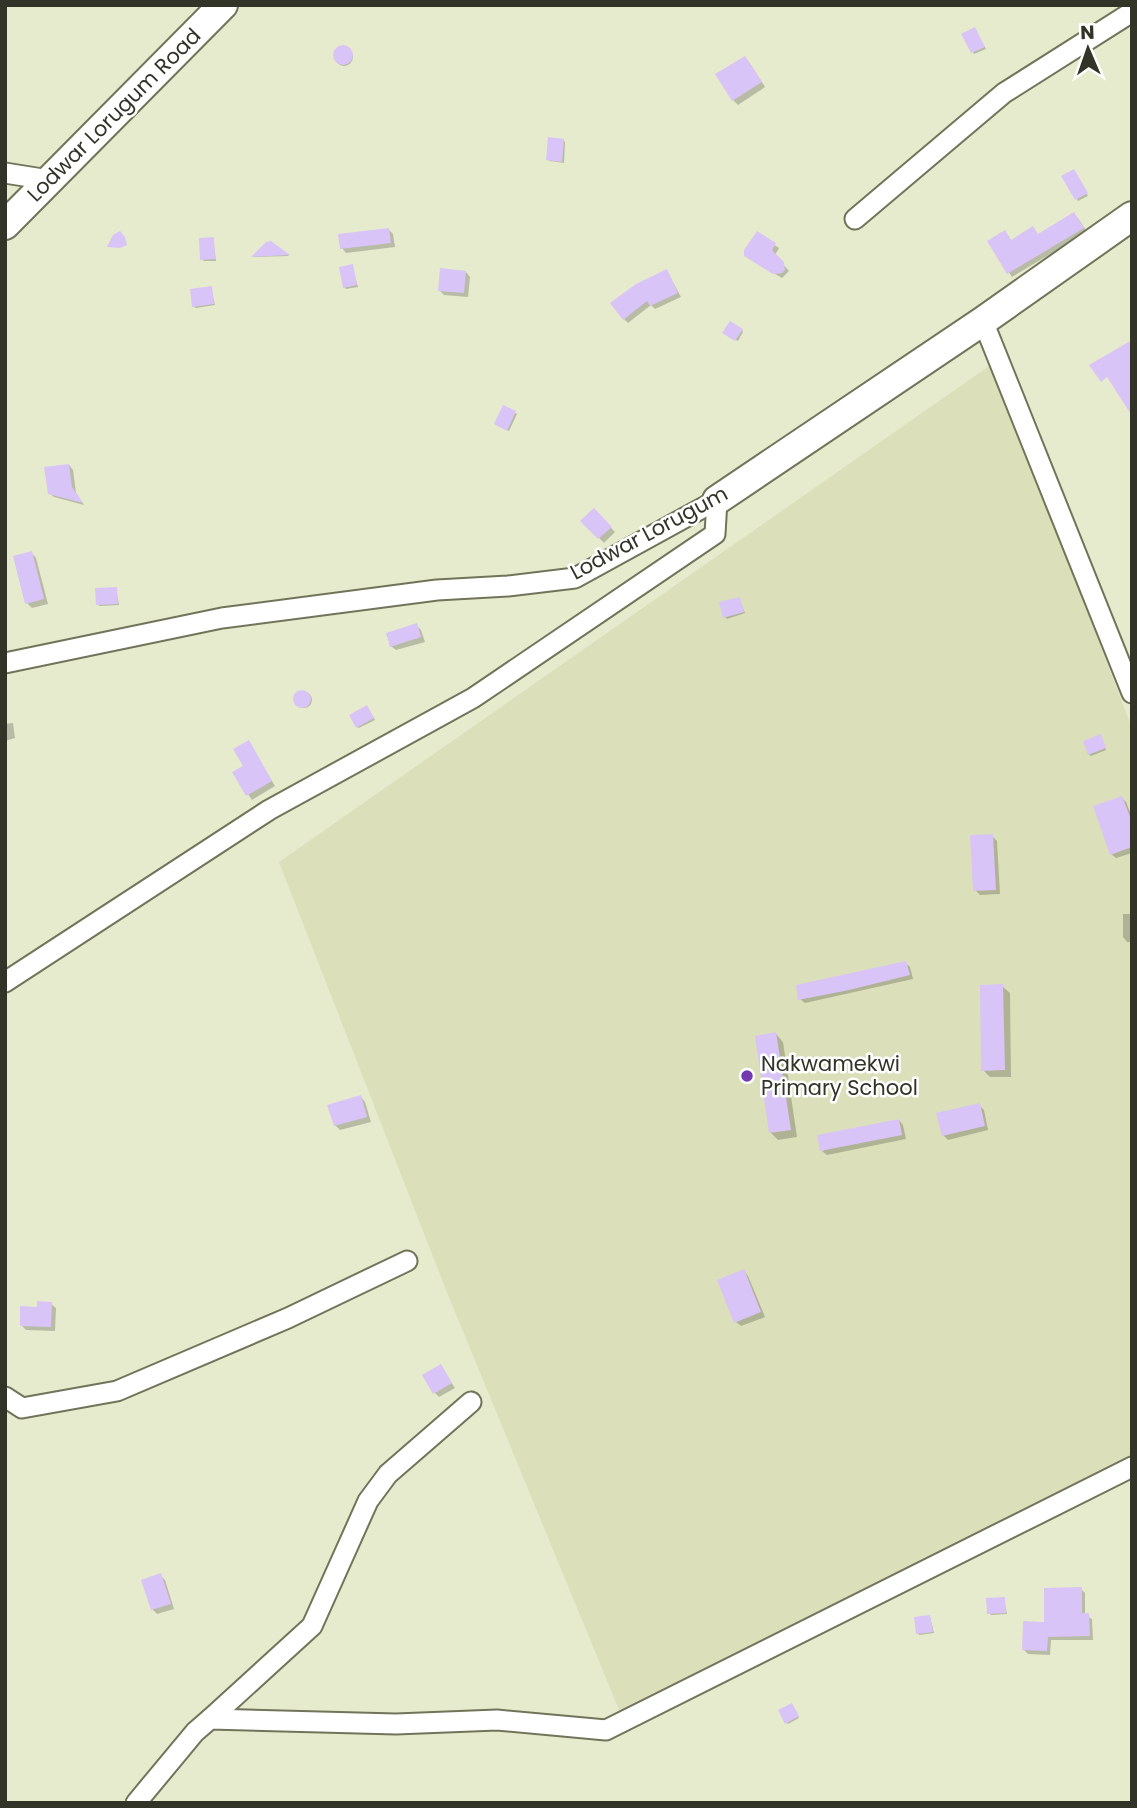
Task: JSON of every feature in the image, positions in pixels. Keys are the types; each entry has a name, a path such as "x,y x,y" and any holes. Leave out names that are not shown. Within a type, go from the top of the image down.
{"street":[{"name":"Lodwar Lorugum Road","path":"5,225 221,6"},
{"path":"855,219 1004,93 1132,12"},
{"path":"5,173 49,180"},
{"name":"Lodwar Lorugum","path":"5,663 222,618 437,590 508,586 575,578 717,500 983,321 1132,216"},
{"path":"983,321 1132,693"},
{"path":"5,982 269,810 473,698 715,534 717,500"},
{"path":"5,1397 22,1408 117,1391 288,1318 407,1261"},
{"path":"136,1803 195,1732 313,1626 368,1502 387,1474 471,1402"},
{"path":"210,1719 396,1724 496,1720 606,1730 1132,1467"}],"shaded area":[{"name":"Nakwamekwi Primary School","path":"992,364 1132,728 1132,1461 622,1717 446,1290 279,862"}],"building":[{"path":"975,27 985,47 971,53 961,34"},
{"path":"343,45 350,48 353,55 350,62 343,65 336,62 333,55 336,48"},
{"path":"745,56 762,82 732,101 715,74"},
{"path":"548,137 564,139 562,162 546,160"},
{"path":"1074,169 1088,193 1075,200 1061,176"},
{"path":"1074,212 1084,228 1007,274 987,241 1005,230 1011,240 1033,226 1038,234"},
{"path":"389,228 391,243 340,249 338,234"},
{"path":"120,231 127,245 120,248 107,247 113,235"},
{"path":"757,231 776,243 772,250 784,262 785,270 782,273 773,274 744,256 744,250"},
{"path":"214,237 215,259 200,260 199,238"},
{"path":"271,241 290,255 251,257 266,242"},
{"path":"353,264 357,285 343,288 339,267"},
{"path":"440,268 466,271 464,293 438,291"},
{"path":"667,269 678,293 650,306 647,301 623,320 610,303 636,284"},
{"path":"212,286 214,304 192,307 190,289"},
{"path":"730,321 743,329 735,341 722,333"},
{"path":"1132,340 1132,416 1107,377 1101,382 1089,365"},
{"path":"503,405 516,411 507,431 494,424"},
{"path":"69,464 72,487 83,503 48,494 44,467"},
{"path":"594,508 612,527 598,539 580,521"},
{"path":"32,551 44,599 25,604 13,556"},
{"path":"117,587 118,604 96,605 95,588"},
{"path":"740,597 744,612 723,618 719,602"},
{"path":"417,623 421,637 390,647 386,633"},
{"path":"298,690 306,690 311,699 309,706 298,708 293,703 293,695"},
{"path":"367,705 374,718 356,728 349,715"},
{"path":"1101,734 1106,748 1088,755 1083,741"},
{"path":"249,740 272,781 246,796 232,772 243,766 233,749"},
{"path":"1122,796 1132,822 1132,847 1110,855 1093,806"},
{"path":"993,834 996,890 973,891 970,835"},
{"path":"906,961 910,975 798,1000 796,985"},
{"path":"1003,984 1005,1070 981,1071 980,985"},
{"path":"776,1032 791,1130 769,1133 755,1036"},
{"path":"361,1095 367,1117 334,1126 327,1105"},
{"path":"980,1103 985,1126 942,1136 936,1113"},
{"path":"899,1119 902,1135 820,1151 817,1135"},
{"path":"744,1269 761,1312 734,1323 717,1280"},
{"path":"37,1301 52,1302 51,1327 20,1326 20,1306 37,1307"},
{"path":"441,1364 452,1383 433,1394 422,1375"},
{"path":"161,1573 171,1604 151,1610 141,1580"},
{"path":"1082,1587 1082,1613 1089,1613 1090,1636 1048,1637 1047,1651 1022,1650 1023,1621 1044,1622 1044,1588"},
{"path":"1005,1597 1006,1613 987,1614 986,1598"},
{"path":"930,1615 933,1632 916,1634 914,1617"},
{"path":"792,1703 799,1716 785,1724 778,1710"}],"place":[{"name":"Nakwamekwi Primary School","path":"747,1076"}]}
